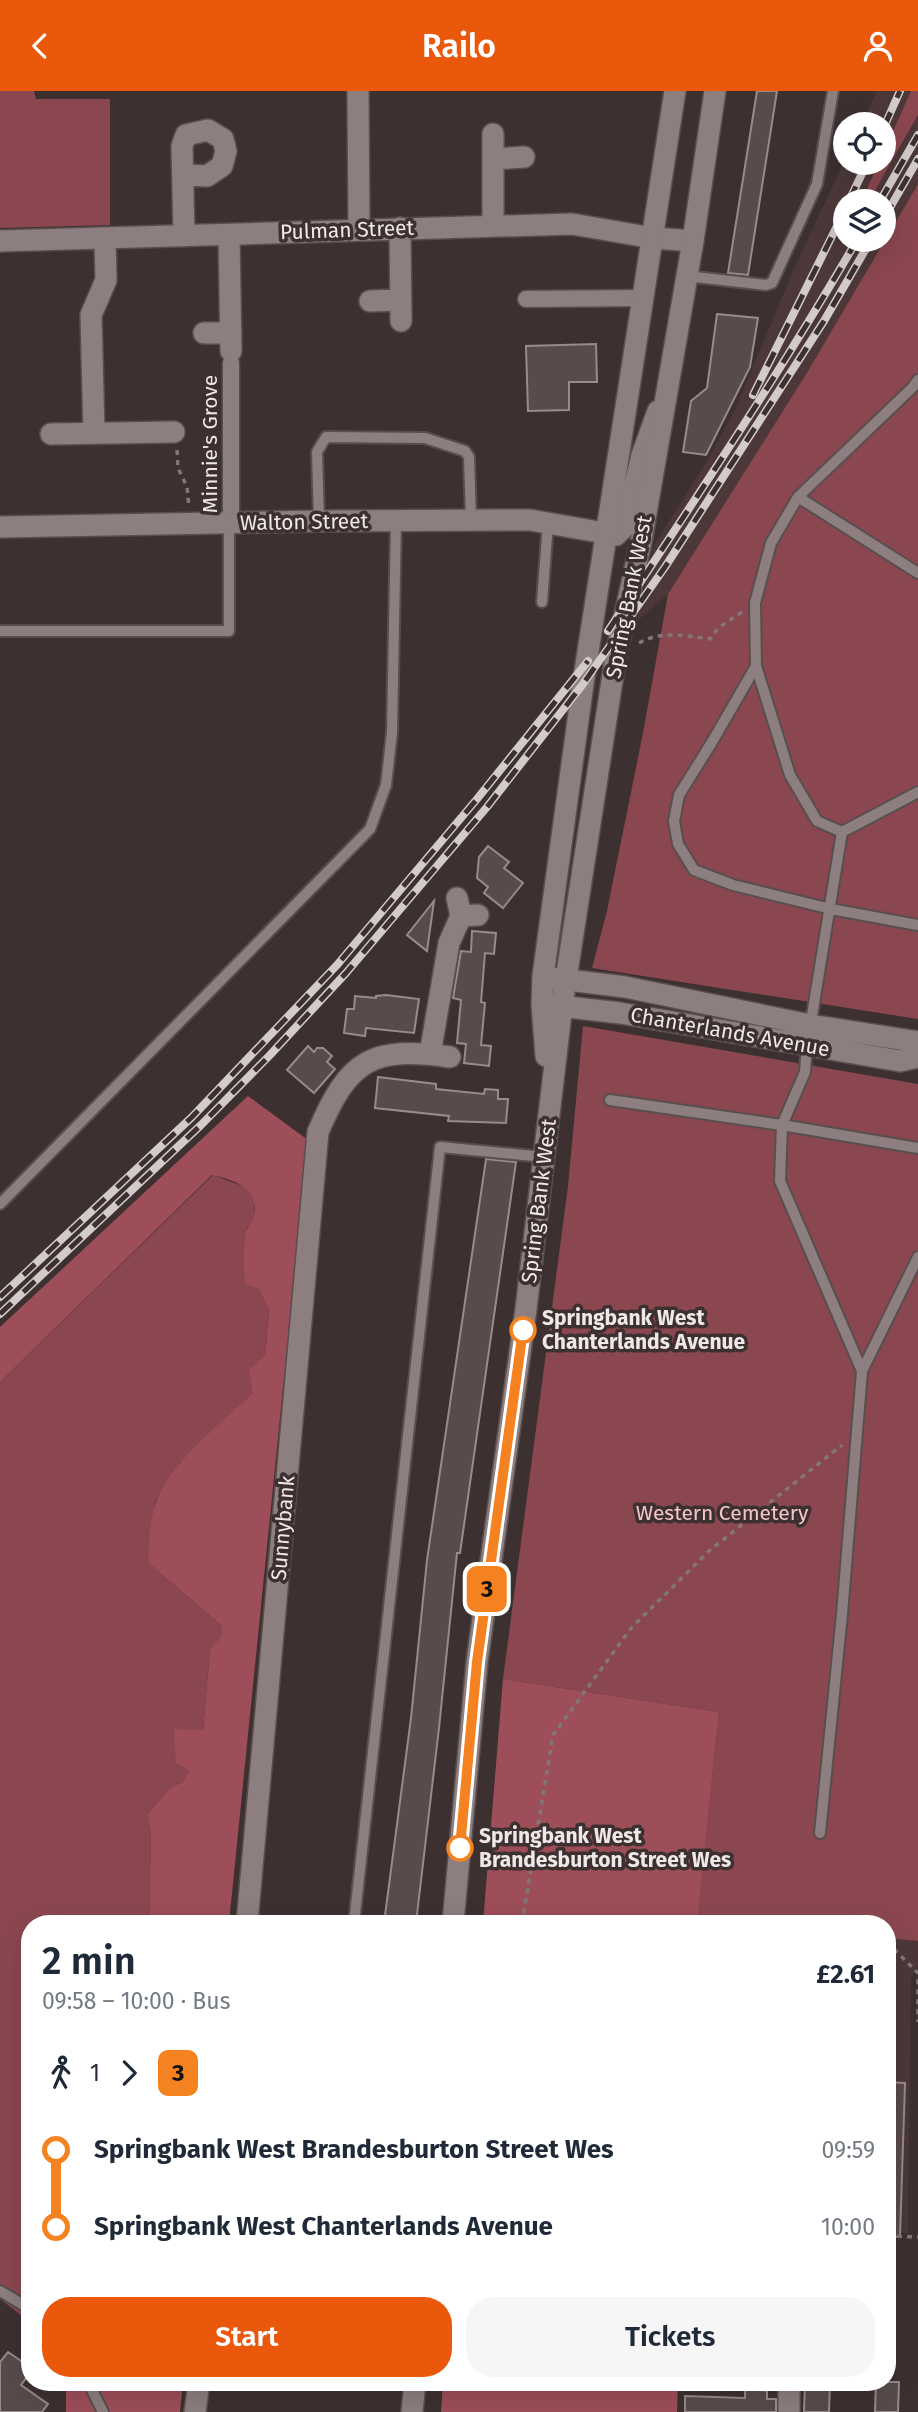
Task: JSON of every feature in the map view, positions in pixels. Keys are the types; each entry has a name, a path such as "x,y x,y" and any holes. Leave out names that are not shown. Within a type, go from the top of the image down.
{"street":[{"path":"358,91 359,230"},
{"name":"Spring Bank West","path":"454,1915 477,1662 526,1309 550,1104 552,1005 544,976 583,684 675,91"},
{"name":"Spring Bank West","path":"552,1005 566,981 616,655 641,542 715,91"},
{"path":"493,134 493,225"},
{"path":"494,159 524,157"},
{"path":"183,174 184,236"},
{"name":"Pulman Street","path":"0,241 572,224 653,238 692,241"},
{"path":"370,301 400,310 400,228"},
{"path":"229,235 231,349"},
{"path":"94,433 91,315 106,280 105,238"},
{"path":"526,299 643,298"},
{"path":"204,333 231,349"},
{"name":"Minnie's Grove","path":"230,524 231,349"},
{"path":"607,535 615,535 625,526 642,455 665,393"},
{"path":"51,434 174,432"},
{"name":"Walton Street","path":"0,527 320,520 530,520 607,535"},
{"name":"Sunnybank","path":"248,1915 318,1132 328,1107 347,1078 373,1058 397,1052 440,1055 449,943 465,910"},
{"name":"Chanterlands Avenue","path":"544,976 625,987 900,1061 918,1057"},
{"name":"Chanterlands Avenue","path":"552,1005 808,1035 918,1042"},
{"path":"195,2412 198,2391"},
{"path":"412,2412 414,2391"}],"lane":[{"path":"686,275 765,285 772,283 817,184 833,91"},
{"path":"842,832 817,821 790,775 756,666 755,603 771,543 798,497 916,384"},
{"path":"320,520 317,452 326,437 425,438 466,451 469,457 471,520"},
{"path":"798,497 918,573"},
{"path":"0,1205 370,829 386,785 392,733 396,520"},
{"path":"542,602 548,523"},
{"path":"0,631 229,631 230,524"},
{"path":"756,666 679,795 674,821 678,844 694,870 733,885 831,909 918,925"},
{"path":"842,832 918,792"},
{"path":"842,832 808,1035 805,1072 782,1125 780,1181 862,1371"},
{"path":"610,1100 918,1148"},
{"path":"355,1915 440,1147 544,1157"},
{"path":"820,1833 862,1371 918,1257"},
{"path":"0,2291 21,2304"},
{"path":"92,2391 103,2412"}],"path":[{"path":"174,432 177,434 178,468 187,487 190,524"},
{"path":"616,655 647,638 675,634 710,639 718,628 755,603"},
{"path":"523,1915 553,1735 632,1627 651,1608 709,1551 858,1433"},
{"path":"896,1951 918,1973 918,2022"},
{"path":"896,2236 918,2237"},
{"path":"745,2391 789,2395"}],"shaded area":[{"path":"877,91 911,91 896,124 896,112 867,112"},
{"path":"918,115 918,184 896,221 896,189 876,189 884,175 896,175 896,154"},
{"path":"838,175 873,175 867,189 833,189 833,252 878,252 808,371 668,594 637,621 654,545 704,466 735,410 796,264"},
{"path":"248,1096 308,1140 230,1915 149,1915 151,1832 147,1814 171,1787 183,1782 189,1770 176,1763 174,1729 203,1730 210,1649 223,1635 221,1625 148,1563 151,1525 163,1487 198,1443 253,1393 249,1370 265,1356 269,1310 259,1289 245,1284 244,1243 254,1215 253,1198 236,1183 212,1175 0,1382 0,1327"},
{"path":"503,1679 719,1712 698,1915 484,1915"},
{"path":"896,1939 918,1941 918,1966 911,1978 908,2233 896,2232"},
{"path":"66,2391 182,2391 180,2412 66,2412"},
{"path":"442,2391 678,2391 677,2412 441,2412"}],"green space":[{"path":"0,91 34,91 36,99 110,99 110,225 0,228"},
{"path":"911,91 918,91 918,115 896,154 896,124"},
{"path":"873,175 884,175 876,189 867,189"},
{"path":"918,184 918,1019 592,968 607,911 668,594 808,371 878,252 896,252 896,221"},
{"name":"Western Cemetery","path":"583,1026 918,1084 918,1941 896,1939 896,1915 697,1915 719,1712 503,1679 568,1186"},
{"path":"213,1175 245,1187 254,1197 254,1216 247,1228 259,1288 269,1310 265,1356 254,1393 179,1464 156,1501 148,1563 221,1625 224,1635 210,1649 203,1730 174,1730 189,1770 183,1782 171,1787 147,1814 151,1832 149,1915 21,1915 21,2315 0,2299 0,1382"}],"building":[{"path":"757,91 777,91 748,275 728,273"},
{"path":"717,314 758,318 750,367 706,455 683,452 691,401 707,388"},
{"path":"596,344 597,382 569,382 569,410 528,411 526,346"},
{"path":"488,846 509,862 504,868 523,883 503,908 484,893 488,887 477,878 479,857"},
{"path":"434,901 427,951 407,935"},
{"path":"472,931 496,933 494,954 485,953 481,1002 485,1003 481,1045 491,1046 489,1066 464,1063 466,1044 457,1043 461,1000 453,998 461,951 471,952"},
{"path":"386,995 419,999 414,1033 366,1028 365,1036 344,1033 347,1009 354,1009 355,996 376,998"},
{"path":"308,1046 314,1052 317,1048 323,1048 332,1056 327,1062 335,1069 314,1093 287,1070"},
{"path":"378,1077 436,1084 436,1089 484,1094 485,1089 498,1090 498,1099 508,1099 506,1123 448,1121 449,1116 375,1108"},
{"path":"486,1159 516,1162 460,1553 457,1553 417,1915 385,1915 411,1718 427,1560"},
{"path":"896,2082 905,2083 900,2237 896,2237"},
{"path":"8,2352 21,2361 21,2391 30,2391 48,2404 42,2412 0,2412 0,2362"},
{"path":"896,2382 899,2382 898,2412 875,2412 876,2391 896,2391"},
{"path":"745,2391 767,2391 767,2399 776,2399 776,2412 685,2412 685,2396 745,2398"},
{"path":"805,2391 830,2391 829,2412 804,2412"}],"railway":[{"path":"891,112 900,91"},
{"path":"887,189 918,135"},
{"path":"896,197 918,159"},
{"path":"855,189 861,175"},
{"path":"753,395 833,234"},
{"path":"608,631 767,389 850,252"},
{"path":"0,1314 201,1125 270,1055 346,973 487,807 583,684 665,567 824,321 864,252"},
{"path":"0,1297 192,1117 337,965 477,799 588,661"}],"bus line":[{"name":"3","path":"460,1848 477,1662 523,1330"}],"place":[{"name":"Springbank West Chanterlands Avenue","path":"523,1330"},
{"name":"Springbank West Brandesburton Street Wes","path":"460,1848"}]}
